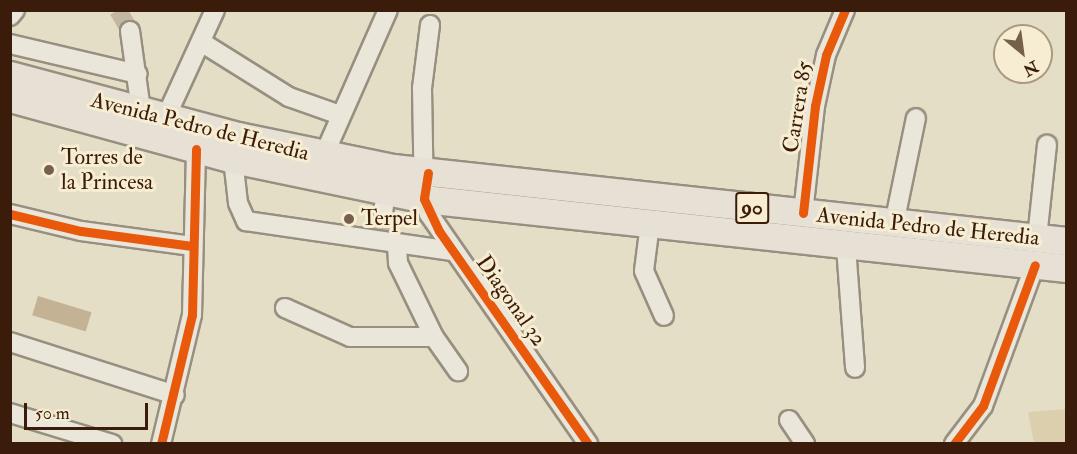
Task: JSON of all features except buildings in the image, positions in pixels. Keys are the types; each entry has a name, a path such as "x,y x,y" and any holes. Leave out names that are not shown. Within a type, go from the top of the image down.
{"highway":[{"name":"Avenida Pedro de Heredia","path":"10,75 166,117 324,154 428,173 1066,241"},
{"name":"Avenida Pedro de Heredia","path":"10,98 385,203 424,200 846,247 1066,268"}],"street":[{"path":"10,16 15,10"},
{"path":"166,117 215,10"},
{"path":"324,154 388,10"},
{"name":"Carrera 85","path":"803,213 815,106 826,55 845,10"},
{"path":"424,200 428,173 422,88 430,25"},
{"path":"130,31 138,74 141,110"},
{"path":"201,42 289,97 340,115"},
{"path":"10,44 138,74"},
{"path":"894,224 916,118"},
{"path":"1037,238 1047,146"},
{"path":"161,444 175,395 192,315 196,149"},
{"path":"233,159 238,203 246,221 385,239 452,251"},
{"name":"Diagonal 32","path":"424,200 452,251 584,441"},
{"path":"10,214 81,231 192,246"},
{"path":"650,224 644,271 664,316"},
{"path":"385,239 434,337 458,371"},
{"path":"846,247 855,368"},
{"path":"954,444 983,406 1035,265"},
{"path":"285,308 350,337 434,337"},
{"path":"10,342 175,395"},
{"path":"10,413 112,444"},
{"path":"789,420 806,444"}],"shaded area":[{"path":"38,296 92,312 86,331 32,315"},
{"path":"1066,409 1066,443 1034,443 1028,412"}],"tunnel":[{"path":"118,10 130,31"},
{"path":"380,233 383,214"}],"cycle path":[{"path":"803,213 815,106 826,55 845,10"},
{"path":"161,444 192,315 196,149"},
{"path":"428,173 424,199 439,231 588,444"},
{"path":"10,214 81,231 192,246"},
{"path":"954,444 983,406 1035,265"}],"place":[{"name":"Torres de la Princesa","path":"49,170"},
{"name":"Terpel","path":"349,219"}]}
